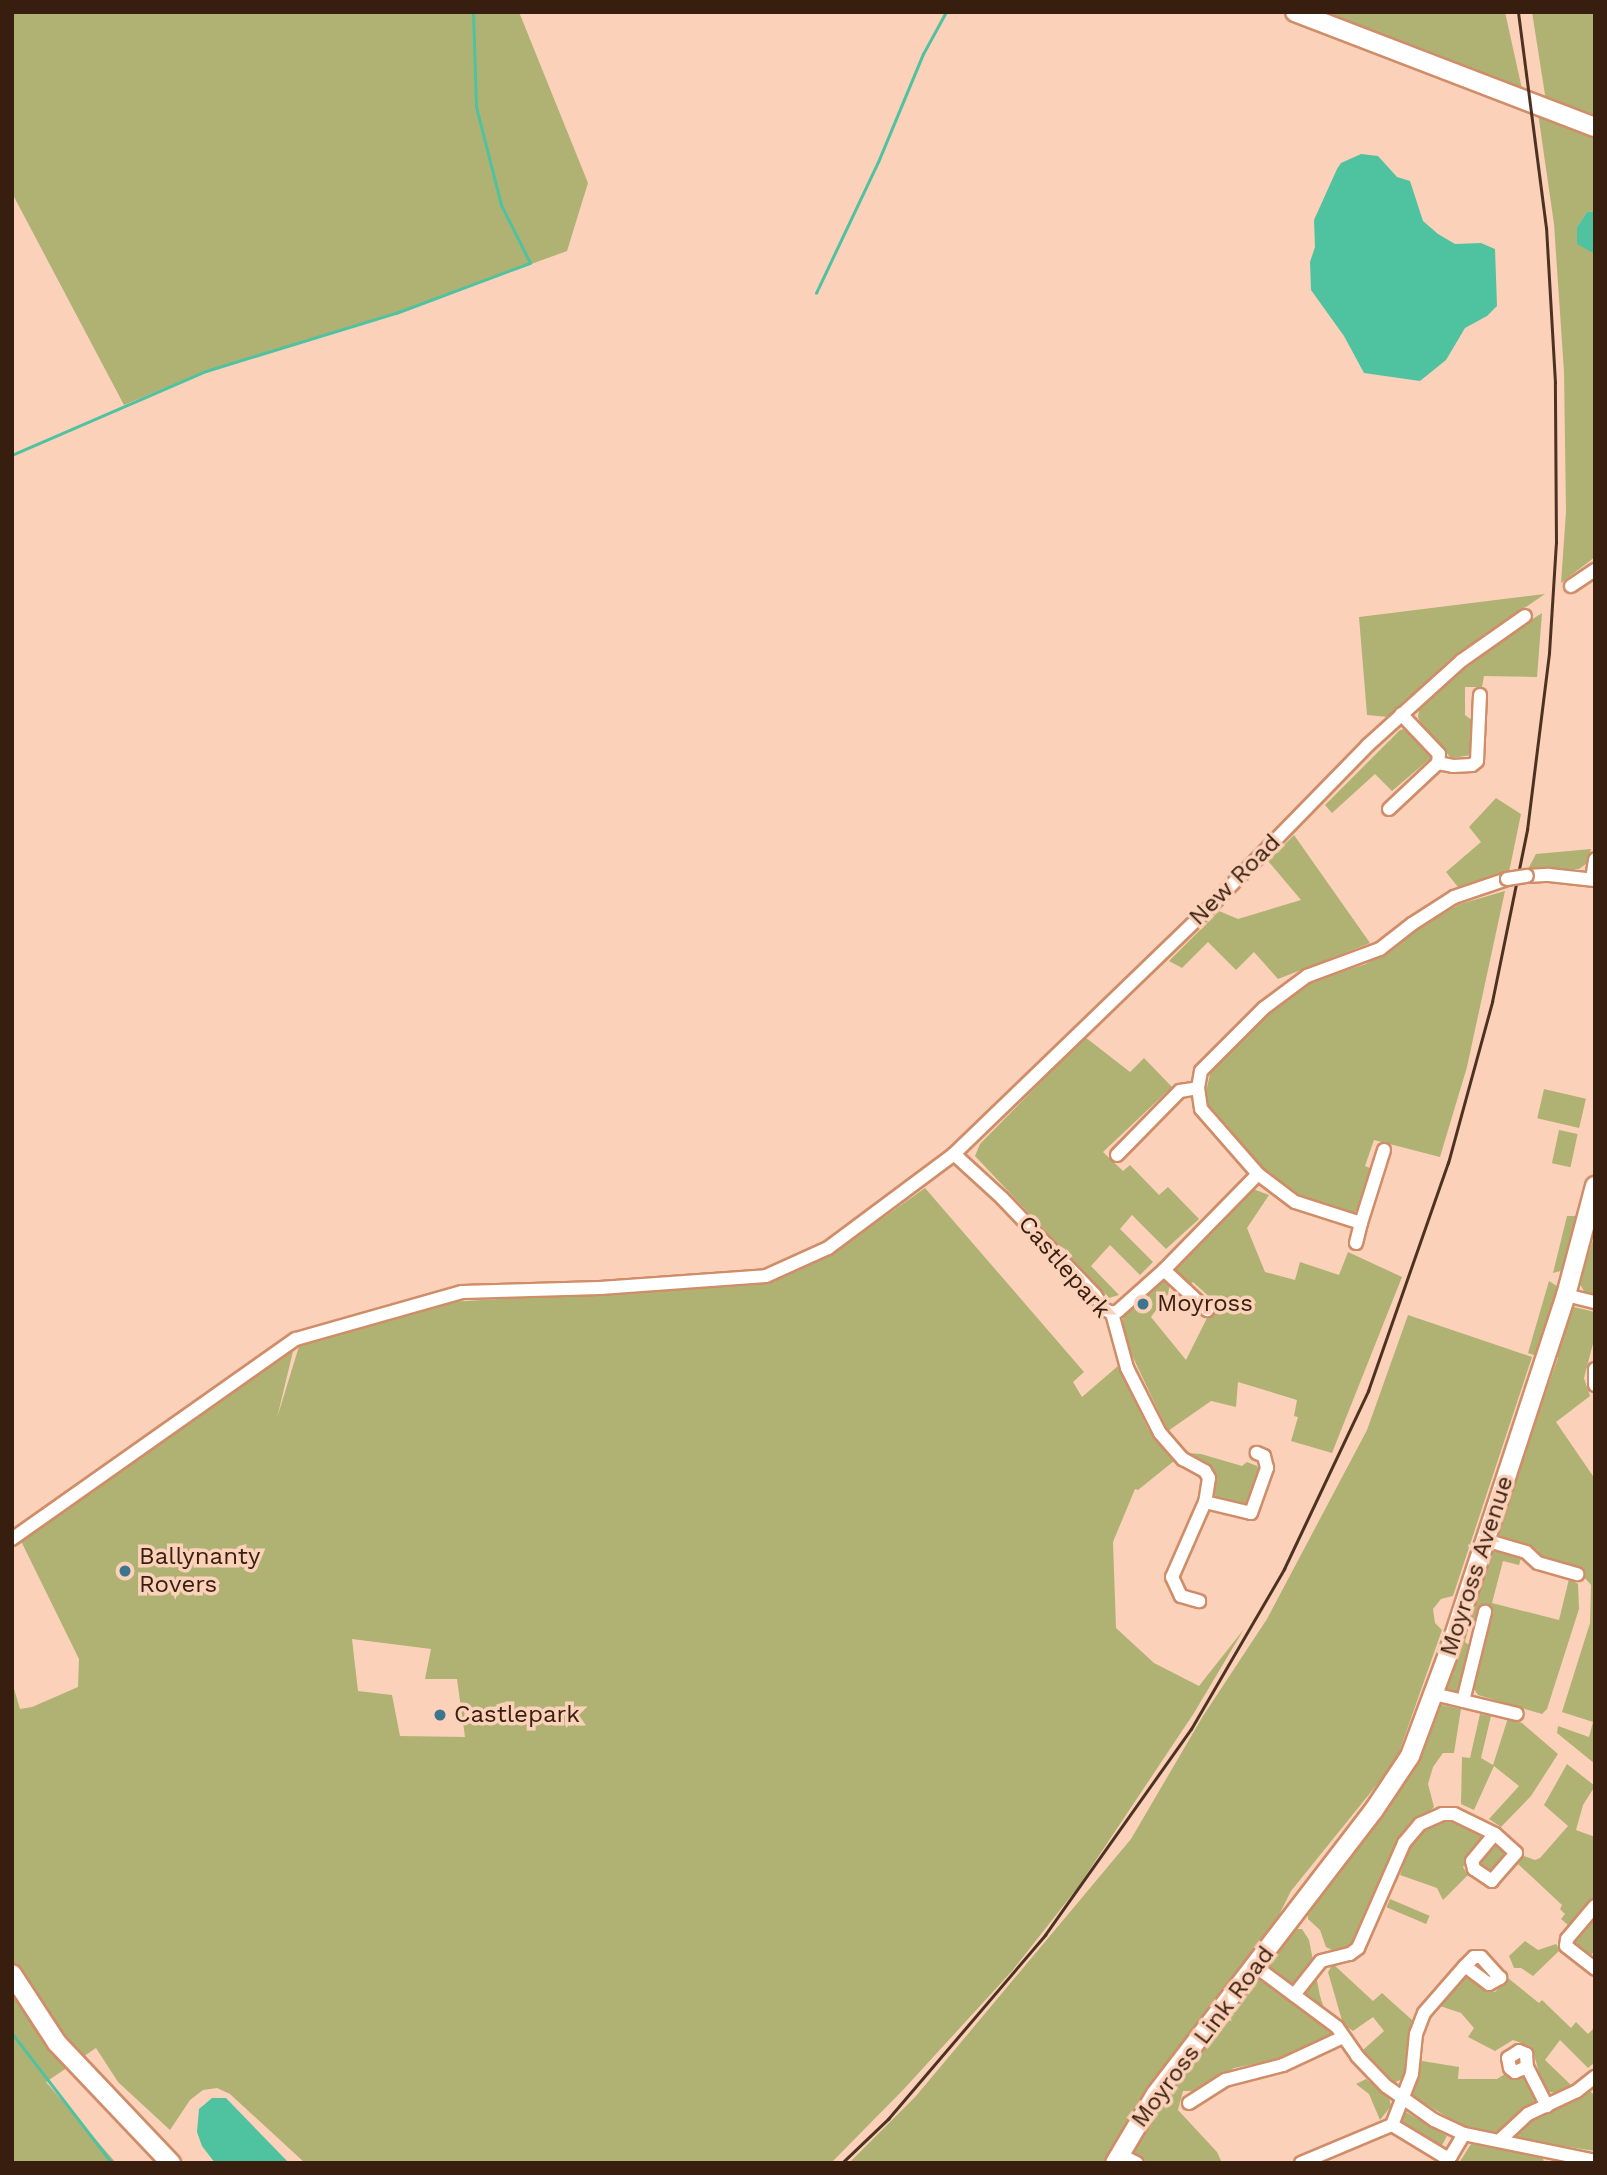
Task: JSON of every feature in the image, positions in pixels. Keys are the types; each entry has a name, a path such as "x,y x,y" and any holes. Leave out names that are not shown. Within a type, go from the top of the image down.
{"street":[{"path":"1295,12 1595,127"},
{"path":"1571,586 1595,570"},
{"name":"New Road","path":"12,1539 296,1339 462,1292 600,1288 766,1276 828,1248 954,1154 1212,905 1401,714 1461,661 1525,616"},
{"path":"1438,763 1454,766 1477,761 1480,695"},
{"path":"1388,809 1438,763 1439,754 1401,714"},
{"path":"1361,1223 1295,1202 1258,1174 1201,1109 1198,1088 1201,1071 1264,1009 1307,976 1380,949 1454,897 1507,879 1549,875 1593,880 1595,859"},
{"path":"1117,1155 1180,1091 1198,1088"},
{"path":"1356,1243 1384,1150"},
{"name":"Castlepark","path":"954,1154 1002,1198 1096,1295 1104,1309 1112,1313 1113,1328 1127,1368 1160,1433 1183,1459 1205,1471 1209,1478 1205,1502 1172,1577 1181,1596 1199,1601"},
{"path":"1112,1313 1164,1270 1258,1174"},
{"name":"Moyross Avenue","path":"1294,1914 1374,1811 1404,1766 1434,1694 1590,1220 1595,1186"},
{"path":"1164,1270 1207,1310"},
{"path":"1566,1295 1595,1302"},
{"path":"1595,1368 1595,1385"},
{"path":"1205,1502 1251,1513 1267,1468 1264,1456 1257,1453"},
{"path":"1485,1540 1526,1552 1538,1563 1577,1574"},
{"path":"1463,1701 1485,1612"},
{"path":"1434,1694 1517,1714"},
{"path":"1294,1995 1321,1961 1349,1955 1358,1948 1404,1843 1420,1824 1442,1814 1454,1814 1495,1834"},
{"path":"1593,1964 1566,1946 1567,1939 1595,1906"},
{"name":"Moyross Link Road","path":"1117,2158 1156,2094 1294,1914"},
{"path":"1255,1966 1340,2032 1363,2063 1400,2099 1464,2134 1500,2140 1557,2158 1595,2161"},
{"path":"1392,2125 1412,2074 1416,2034 1424,2013 1465,1966"},
{"path":"12,1973 57,2043 172,2163"},
{"path":"12,1990 50,2050 155,2163"},
{"path":"1189,2103 1225,2080 1283,2065 1340,2032"},
{"path":"1527,2067 1547,2106"},
{"path":"1500,2140 1528,2114 1547,2106 1595,2077"},
{"path":"1392,2125 1445,2157 1451,2156 1464,2134"},
{"path":"1301,2163 1392,2125"},
{"path":"1117,2158 1137,2163"}],"shaded area":[{"path":"12,12 519,12 588,183 567,251 396,313 206,371 124,405 12,193"},
{"path":"1311,12 1505,12 1522,89 1397,46"},
{"path":"1532,12 1595,12 1595,117 1546,101"},
{"path":"1538,113 1595,134 1595,211 1587,212 1577,227 1595,254 1595,557 1561,583 1566,512 1564,372 1554,224"},
{"path":"1361,154 1378,156 1397,177 1410,181 1423,221 1438,234 1455,244 1481,243 1495,249 1497,306 1487,316 1465,328 1446,360 1420,381 1364,373 1344,336 1311,290 1310,262 1315,247 1314,220 1341,163"},
{"path":"1595,211 1595,254 1577,244 1577,227 1587,212"},
{"path":"1545,594 1456,654 1388,717 1367,715 1359,617"},
{"path":"1542,613 1537,677 1484,676 1482,687 1465,687 1465,715 1473,721 1472,755 1451,758 1421,724 1419,710 1480,653"},
{"path":"1405,729 1432,757 1392,791 1375,774 1332,813 1325,805 1400,730"},
{"path":"1496,798 1521,814 1509,872 1458,887 1446,872 1481,842 1469,827"},
{"path":"1294,835 1370,943 1278,979 1254,952 1236,970 1208,942 1182,968 1169,961 1219,911 1238,919 1301,900 1268,861"},
{"path":"1591,849 1586,864 1579,869 1528,869 1536,854"},
{"path":"1505,891 1467,1067 1440,1157 1374,1140 1365,1166 1372,1169 1363,1202 1359,1210 1349,1215 1292,1195 1269,1176 1212,1115 1205,1096 1211,1070 1300,985 1366,964 1409,933 1460,904"},
{"path":"1085,1037 1130,1072 1144,1058 1172,1087 1103,1152 1123,1171 1130,1165 1159,1195 1168,1187 1199,1219 1166,1249 1132,1215 1120,1229 1153,1262 1140,1275 1110,1245 1091,1266 1119,1295 1109,1298 975,1156 980,1144"},
{"path":"1544,1089 1586,1099 1579,1128 1537,1118"},
{"path":"1559,1130 1578,1134 1571,1167 1552,1163"},
{"path":"925,1188 1084,1372 1073,1382 1082,1397 1118,1366 1148,1429 1174,1461 1138,1490 1135,1489 1113,1542 1116,1628 1154,1663 1199,1686 1244,1629 1194,1713 1078,1887 1012,1971 903,2090 831,2163 305,2163 230,2094 217,2088 203,2090 190,2100 170,2130 118,2082 96,2048 46,2082 116,2163 12,2163 12,1682 20,1709 32,1707 78,1687 79,1659 18,1535 296,1339 277,1418 300,1343 450,1302 761,1283 828,1257","holes":["352,1639 431,1649 425,1679 457,1679 465,1737 400,1736 392,1695 358,1691"]},
{"path":"1253,1189 1269,1195 1247,1228 1265,1272 1295,1280 1300,1262 1339,1275 1348,1252 1402,1277 1332,1453 1291,1441 1298,1417 1294,1416 1297,1400 1238,1382 1236,1407 1211,1401 1168,1431 1120,1330 1125,1312 1162,1280 1170,1284 1168,1294 1151,1317 1186,1360 1215,1302 1193,1282 1188,1286 1178,1276 1175,1267"},
{"path":"1567,1216 1579,1216 1564,1270 1553,1273"},
{"path":"1595,1234 1595,1296 1586,1294 1579,1283"},
{"path":"1549,1281 1560,1288 1542,1345 1534,1355 1528,1353"},
{"path":"1570,1308 1595,1312 1595,1336 1584,1378 1590,1396 1556,1422 1595,1479 1595,1764 1557,1733 1558,1726 1589,1737 1593,1722 1562,1712 1590,1623 1591,1585 1578,1570 1536,1558 1538,1550 1524,1548 1519,1565 1503,1561 1492,1603 1559,1620 1569,1579 1578,1584 1579,1609 1547,1709 1542,1714 1478,1695 1474,1689 1491,1609 1480,1606 1476,1624 1470,1622 1465,1642 1471,1647 1460,1692 1452,1694 1446,1688 1447,1677 1541,1394 1545,1394 1558,1358 1555,1349"},
{"path":"1408,1315 1532,1357 1453,1596 1441,1599 1433,1609 1435,1623 1442,1630 1396,1761 1291,1891 1277,1919 1290,1929 1302,1929 1309,1940 1320,1996 1333,2036 1284,2058 1234,2068 1200,2091 1183,2091 1178,2110 1217,2152 1222,2163 849,2163 916,2096 1131,1839 1203,1716 1267,1619 1367,1430"},
{"path":"1188,1453 1242,1466 1247,1462 1257,1466 1260,1472 1248,1505 1216,1497"},
{"path":"1438,1704 1461,1709 1454,1753 1443,1753 1433,1767 1428,1784 1434,1807 1401,1836 1360,1934 1340,1954 1326,1947 1320,1930 1308,1919 1308,1906"},
{"path":"1480,1714 1491,1716 1481,1758 1493,1765 1508,1718 1522,1723 1558,1754 1531,1796 1501,1827 1489,1819 1519,1786 1494,1766 1474,1810 1461,1804 1462,1757 1470,1758"},
{"path":"1567,1764 1595,1786 1583,1805 1576,1830 1595,1837 1595,1897 1568,1925 1561,1919 1565,1914 1560,1909 1562,1905 1518,1864 1524,1856 1535,1860 1540,1858 1568,1826 1544,1805"},
{"path":"1442,1821 1458,1823 1483,1835 1463,1867 1468,1875 1443,1900 1437,1888 1400,1875 1407,1854 1418,1837 1426,1828"},
{"path":"1495,1842 1510,1856 1493,1876 1478,1866"},
{"path":"1390,1899 1430,1916 1426,1924 1386,1907"},
{"path":"1595,1912 1595,1951 1590,1956 1573,1943 1572,1938"},
{"path":"1525,1941 1538,1950 1556,1944 1560,1950 1533,1976 1521,1968 1514,1968 1509,1956"},
{"path":"1333,1964 1373,2001 1382,1993 1412,2020 1410,2066 1402,2079 1394,2083 1363,2050 1384,2031 1373,2017 1353,2031 1343,2024 1328,1972"},
{"path":"1468,1975 1487,1992 1495,1992 1508,1978 1539,2003 1542,2000 1571,2028 1576,2022 1588,2034 1595,2027 1595,2062 1588,2068 1560,2040 1545,2060 1571,2085 1556,2093 1544,2091 1532,2047 1513,2040 1495,2051 1468,2037 1474,2028 1461,2013 1437,2005 1462,1976"},
{"path":"1422,2061 1459,2067 1458,2079 1497,2079 1508,2072 1528,2076 1536,2100 1495,2134 1471,2131 1409,2094"},
{"path":"1366,2079 1389,2097 1391,2106 1380,2120 1369,2094 1356,2084"},
{"path":"1590,2091 1595,2096 1595,2151 1517,2139 1515,2135 1527,2121"},
{"path":"212,2098 226,2098 289,2163 215,2163 202,2146 197,2132 199,2109"},
{"path":"1406,2112 1447,2136 1441,2147 1436,2147 1434,2141 1400,2125 1398,2116"},
{"path":"1471,2144 1541,2156 1545,2163 1459,2163"}],"waterway":[{"path":"12,455 206,371 396,313 530,263 501,205 476,107 473,12"},
{"path":"816,293 878,162 923,54 946,12"},
{"path":"12,2033 112,2163"}],"railway":[{"path":"842,2163 888,2119 1045,1935 1191,1729 1284,1569 1368,1391 1448,1163 1492,1002 1527,830 1549,653 1556,543 1555,383 1546,228 1518,12"}],"place":[{"name":"Moyross","path":"1143,1304"},
{"name":"Ballynanty Rovers","path":"125,1571"},
{"name":"Castlepark","path":"440,1715"}]}
